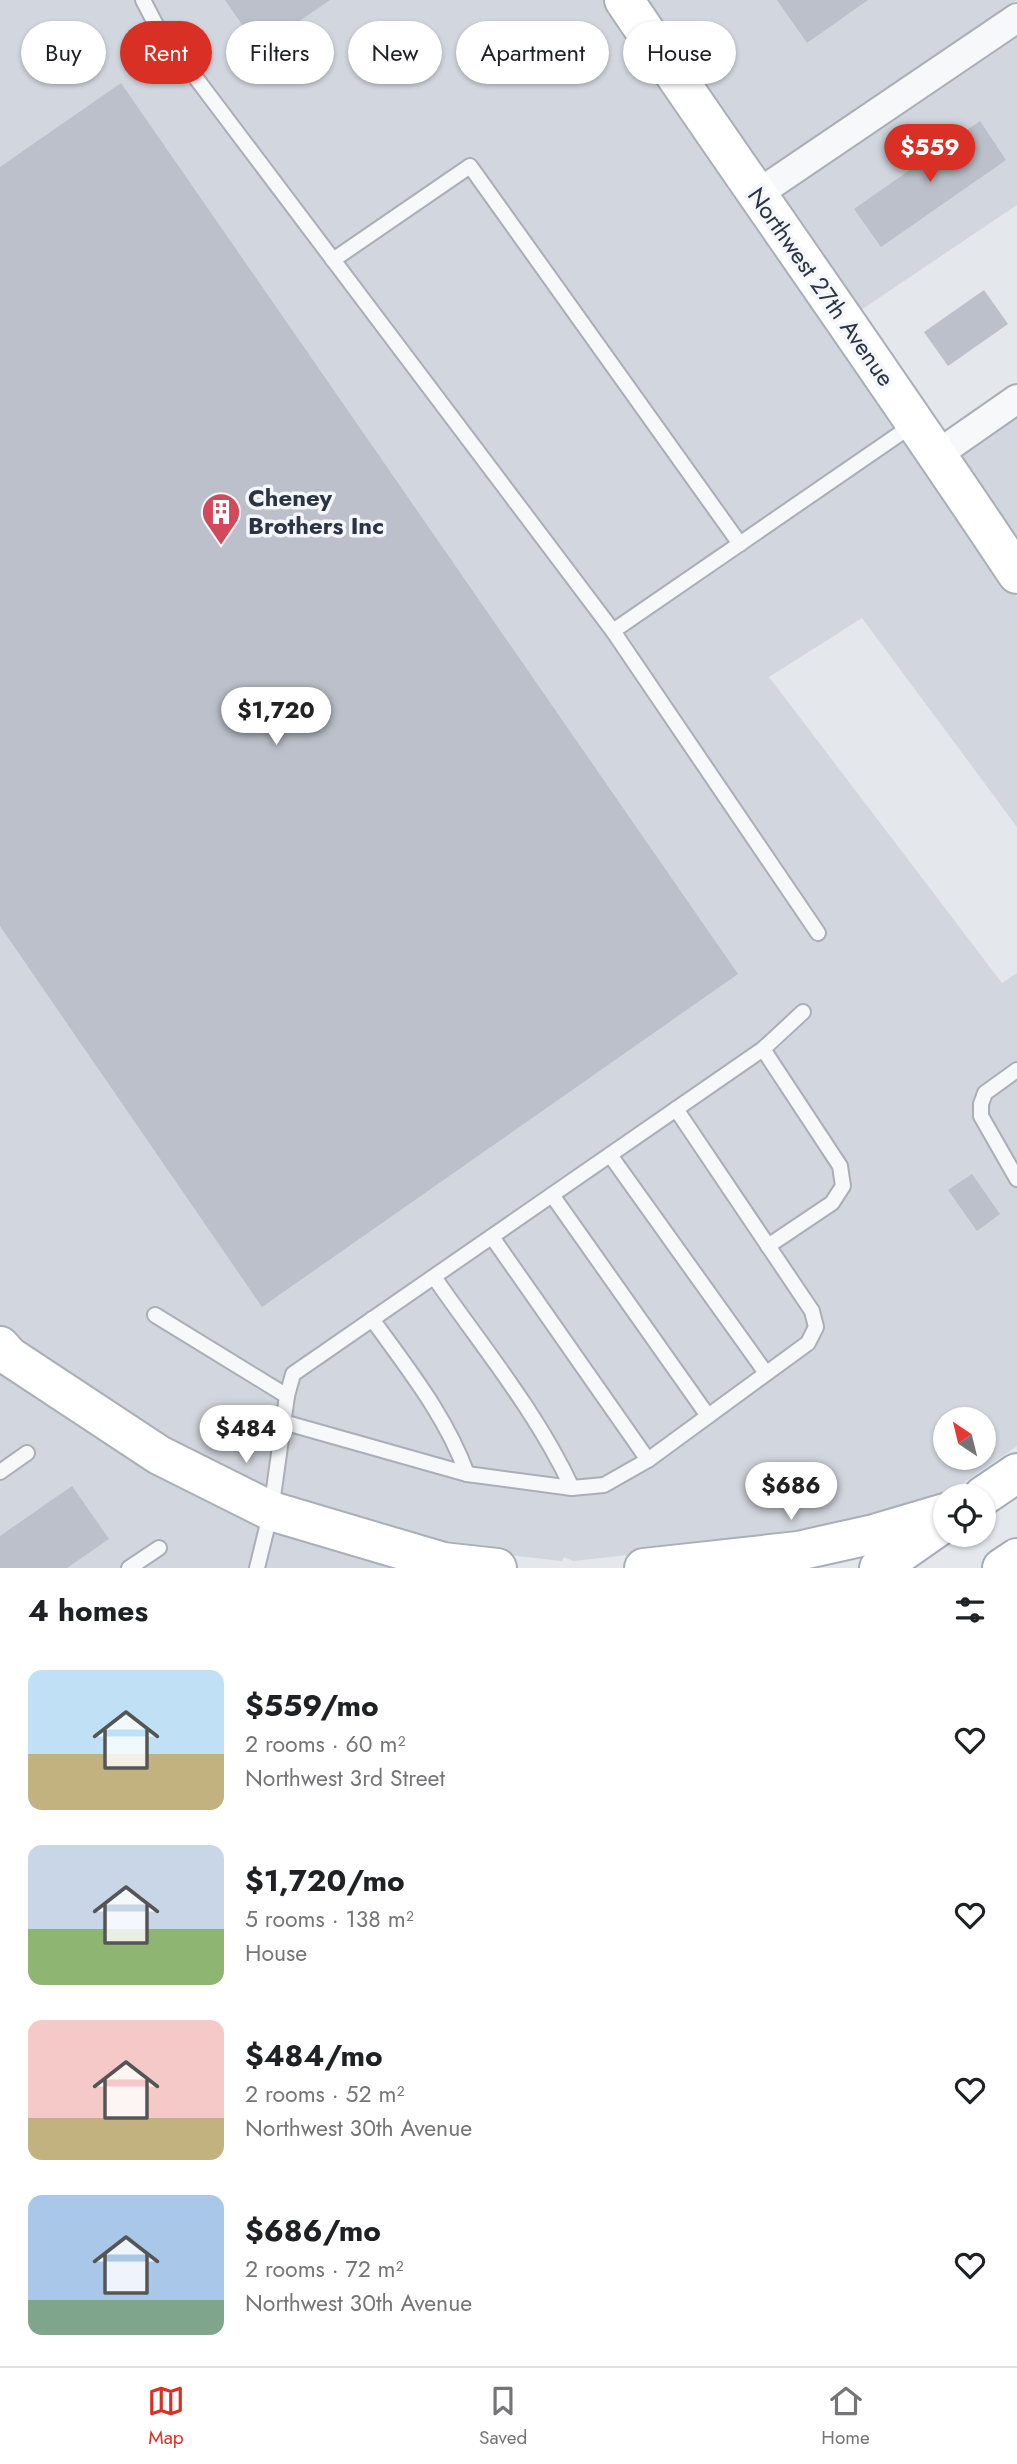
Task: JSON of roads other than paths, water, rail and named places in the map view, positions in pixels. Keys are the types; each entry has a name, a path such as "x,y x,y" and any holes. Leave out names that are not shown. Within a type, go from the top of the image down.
{"street":[{"name":"Northwest 27th Avenue","path":"624,0 756,195 938,454 1017,574"},
{"path":"756,195 1017,18"},
{"path":"938,454 1017,399"},
{"path":"3,1354 159,1455 271,1511 443,1562 497,1568"},
{"path":"996,1486 1017,1472"},
{"path":"644,1568 798,1551 874,1534 933,1517"},
{"path":"879,1568 933,1530"}],"lane":[{"path":"143,0 156,25 614,631 818,933"},
{"path":"333,260 471,166 740,544"},
{"path":"614,631 916,423"},
{"path":"257,1568 271,1511 287,1396 293,1374 763,1049 803,1012"},
{"path":"763,1049 840,1166 843,1186 832,1203 768,1246"},
{"path":"1017,1070 985,1093 981,1116 1017,1179"},
{"path":"283,1422 467,1474 572,1488 604,1485 648,1460 808,1343 816,1327 812,1311 676,1109"},
{"path":"610,1155 766,1373"},
{"path":"552,1195 708,1416"},
{"path":"492,1237 648,1460"},
{"path":"434,1277 558,1457 572,1488"},
{"path":"155,1315 287,1396"},
{"path":"372,1320 440,1415 456,1444 467,1474"},
{"path":"0,1472 26,1453"},
{"path":"129,1568 159,1548"}],"place":[{"name":"Cheney Brothers Inc","path":"221,546"}]}
